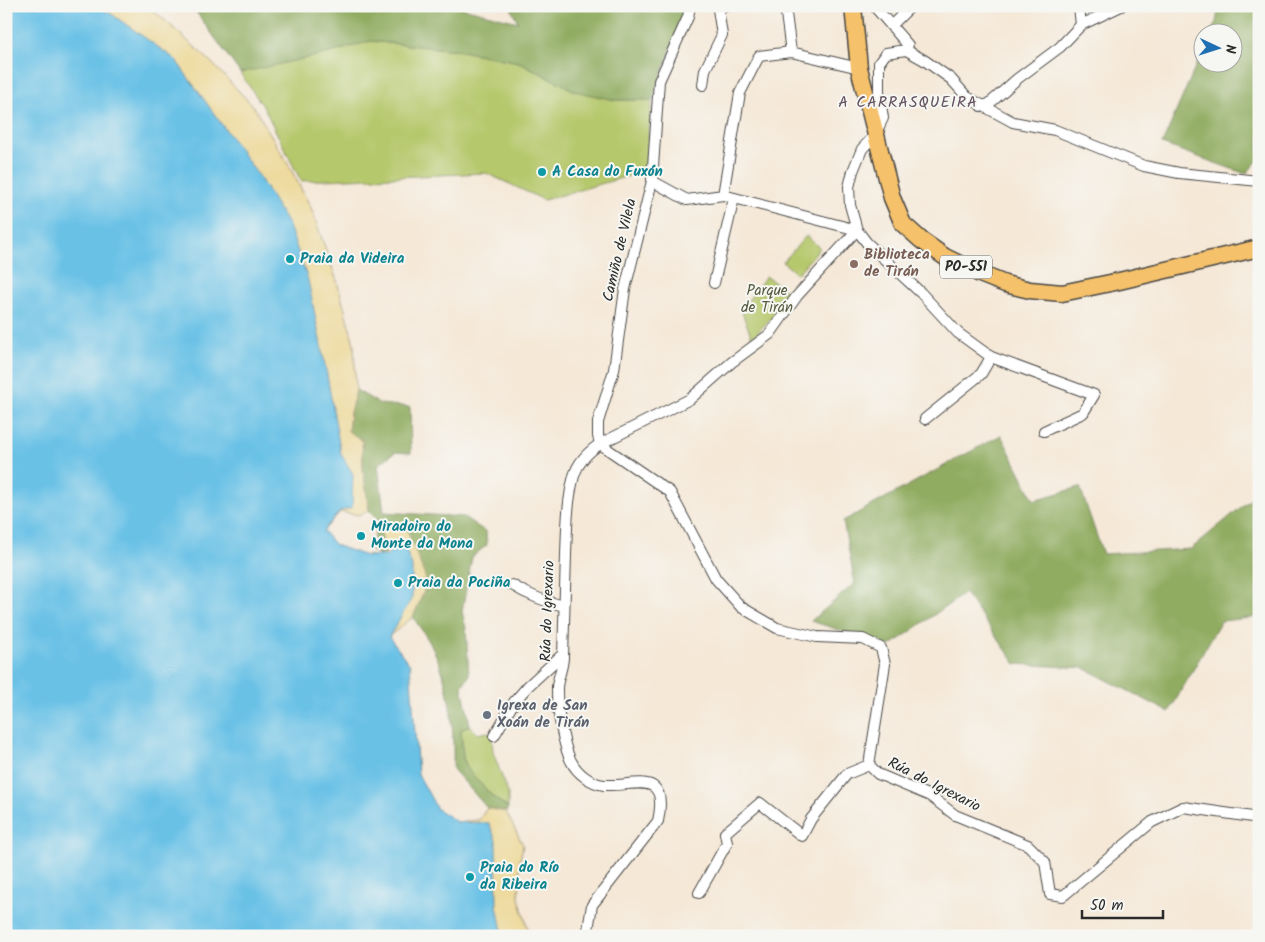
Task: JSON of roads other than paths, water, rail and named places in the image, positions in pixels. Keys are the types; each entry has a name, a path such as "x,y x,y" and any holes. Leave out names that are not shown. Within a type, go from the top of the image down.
{"main road":[{"name":"PO-551","path":"853,6 859,68 892,198 904,224 921,240 945,257 1005,284 1030,290 1062,293 1115,282 1258,245"}],"street":[{"name":"Camiño de Vilela","path":"600,444 598,422 614,370 625,288 652,181 659,81 688,18 690,6"},
{"path":"703,85 705,70 722,35 718,9 724,6"},
{"path":"785,6 791,52"},
{"path":"874,6 908,45 906,50"},
{"path":"891,26 911,6"},
{"path":"1079,6 1081,25"},
{"path":"981,106 989,104 1017,79 1060,47 1081,25 1121,6"},
{"path":"1044,431 1083,413 1094,396 991,357 958,333 921,293 867,243 857,230 850,205 849,187 862,149 875,135 883,118 879,92 879,63 886,53 906,50 951,79 967,97 1013,122 1055,130 1144,166 1259,181"},
{"path":"723,195 740,93 759,56 791,52 859,68"},
{"path":"652,181 687,200 723,195 857,230"},
{"path":"714,283 734,198"},
{"name":"Rúa do Igrexario","path":"587,936 592,905 658,821 661,808 659,794 653,786 645,782 603,785 591,781 580,774 571,761 559,720 557,688 563,654 567,508 575,474 581,461 589,451 690,399 732,362 770,334 797,296 857,230"},
{"path":"925,419 981,374 991,357"},
{"name":"Rúa do Igrexario","path":"600,444 670,492 716,579 741,607 777,628 817,637 863,639 881,648 885,664 869,765 878,774 930,796 955,815 1028,845 1044,862 1050,894 1063,896 1152,822 1182,807 1259,818"},
{"path":"512,585 538,599 564,606"},
{"path":"494,736 514,702 528,686 563,654"},
{"path":"699,893 727,843 725,833 760,803 802,836 811,819 847,774 869,765"}],"water":[{"path":"6,6 95,6 110,13 175,59 258,175 289,226 308,280 341,454 353,474 352,508 340,511 323,531 335,545 366,556 387,556 395,544 404,545 412,566 412,598 389,637 410,665 418,774 437,809 457,822 489,823 496,840 497,906 503,936 6,936"}],"place":[{"name":"A Casa do Fuxón","path":"542,172"},
{"name":"Praia da Videira","path":"290,259"},
{"name":"Biblioteca de Tirán","path":"854,264"},
{"name":"Miradoiro do Monte da Mona","path":"361,536"},
{"name":"Praia da Pociña","path":"398,583"},
{"name":"Igrexa de San Xoán de Tirán","path":"487,715"},
{"name":"Praia do Río da Ribeira","path":"470,877"}],"district":[{"name":"A CARRASQUEIRA","path":"908,102"}],"park label":[{"name":"Parque de Tirán","path":"767,300"}]}
